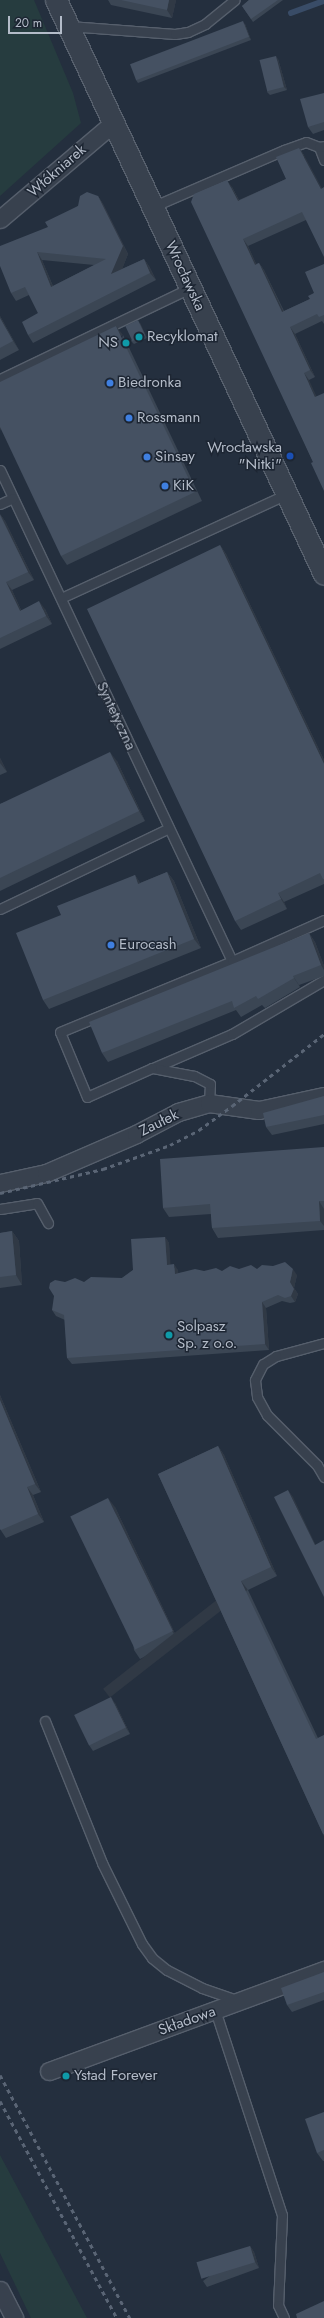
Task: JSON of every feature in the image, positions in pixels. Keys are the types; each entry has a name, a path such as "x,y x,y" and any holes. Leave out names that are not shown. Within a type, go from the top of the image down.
{"street":[{"name":"Wrocławska","path":"56,0 324,574"},
{"name":"Włókniarek","path":"0,219 113,123"},
{"name":"Zaułek","path":"0,1183 46,1173 136,1134 178,1112 209,1103 259,1110 324,1096"},
{"name":"Składowa","path":"49,2070 240,2002 324,1970"},
{"path":"0,2290 14,2318"}],"lane":[{"path":"68,26 174,34 188,32 205,24 235,0"},
{"path":"152,207 306,142 321,146 324,160"},
{"path":"0,379 190,288"},
{"name":"Syntetyczna","path":"0,470 232,961"},
{"path":"61,598 286,494"},
{"path":"0,504 13,498"},
{"path":"0,909 169,828"},
{"path":"324,920 232,961 60,1032 86,1097 232,1034 324,980"},
{"path":"152,1068 194,1076 210,1084 209,1103"},
{"path":"0,1209 37,1203 48,1223"},
{"path":"324,1343 276,1356 263,1364 255,1380 257,1397 267,1415 317,1465 324,1477"},
{"path":"45,1721 102,1864 142,1944 152,1958 168,1970 202,1988 240,2002"},
{"path":"215,2010 282,2215 278,2305 284,2318"}],"green space":[{"path":"0,0 34,0 73,93 81,123 0,196"},
{"path":"0,2155 87,2318 31,2318 0,2253"}],"building":[{"path":"121,0 169,0 167,10"},
{"path":"249,0 278,0 251,19 242,6"},
{"path":"243,21 249,37 136,80 130,64"},
{"path":"276,56 284,87 267,91 260,60"},
{"path":"324,93 324,122 308,127 300,99"},
{"path":"299,148 321,189 324,187 324,257 302,212 243,239 255,265 259,263 282,312 310,299 308,296 314,293 305,272 324,264 324,315 319,317 317,314 290,327 310,370 304,373 315,397 324,393 324,491 311,463 313,462 191,202 194,194 227,180 238,201 286,179 276,157"},
{"path":"87,192 98,196 123,246 111,274 144,259 150,273 28,335 22,322 38,313 25,287 11,293 0,266 0,246 48,227 45,222 78,206 80,196","holes":["37,252 106,259 51,287"]},
{"path":"0,318 13,341 0,348"},
{"path":"138,320 145,335 132,341 125,326"},
{"path":"116,326 195,492 61,556 0,427 0,382"},
{"path":"0,515 28,572 6,582 20,611 39,601 46,616 0,638"},
{"path":"220,545 324,764 324,879 320,873 278,893 281,899 235,921 87,609"},
{"path":"110,752 139,811 0,878 0,804"},
{"name":"Eurocash","path":"167,872 194,939 43,1000 16,933 61,915 57,906 135,875 138,884"},
{"path":"309,933 321,965 293,976 294,978 258,999 256,996 234,1008 232,1001 102,1053 89,1022"},
{"path":"324,1096 324,1115 266,1127 263,1113"},
{"path":"324,1147 324,1201 319,1201 320,1221 212,1228 210,1204 163,1208 160,1159"},
{"path":"12,1231 16,1275 0,1277 0,1233"},
{"path":"165,1237 167,1265 174,1264 175,1274 195,1269 204,1271 216,1268 222,1271 230,1266 239,1269 251,1265 257,1269 262,1265 273,1266 285,1262 293,1269 290,1282 294,1289 291,1296 285,1298 278,1295 262,1302 265,1344 67,1358 64,1315 52,1310 54,1296 49,1288 50,1283 55,1280 65,1282 75,1278 84,1282 91,1277 122,1278 133,1270 131,1239"},
{"path":"0,1400 35,1484 27,1487 38,1514 1,1530 0,1529"},
{"path":"218,1446 271,1567 241,1581 316,1739 324,1735 324,1834 158,1474"},
{"path":"288,1490 315,1545 324,1540 324,1597 274,1497"},
{"path":"108,1498 173,1631 135,1649 70,1516"},
{"path":"111,1697 126,1728 89,1746 74,1715"},
{"path":"324,1972 324,1992 287,2005 281,1988"},
{"path":"324,2112 324,2150 317,2153 305,2119"},
{"path":"250,2246 255,2262 201,2279 196,2262"},
{"path":"324,2301 324,2318 297,2318 296,2314"}],"waterway":[{"path":"291,13 324,1"}],"railway":[{"path":"0,1193 103,1169 170,1145 199,1130 324,1034"},
{"path":"0,2075 130,2318"},
{"path":"0,2101 117,2318"}],"place":[{"name":"Recyklomat","path":"139,337"},
{"name":"NS","path":"126,343"},
{"name":"Biedronka","path":"110,383"},
{"name":"Rossmann","path":"129,418"},
{"name":"Wrocławska \"Nitki\"","path":"290,456"},
{"name":"Sinsay","path":"147,457"},
{"name":"KiK","path":"165,486"},
{"name":"Eurocash","path":"111,945"},
{"name":"Solpasz Sp. z o.o.","path":"169,1335"},
{"name":"Ystad Forever","path":"66,2076"}]}
